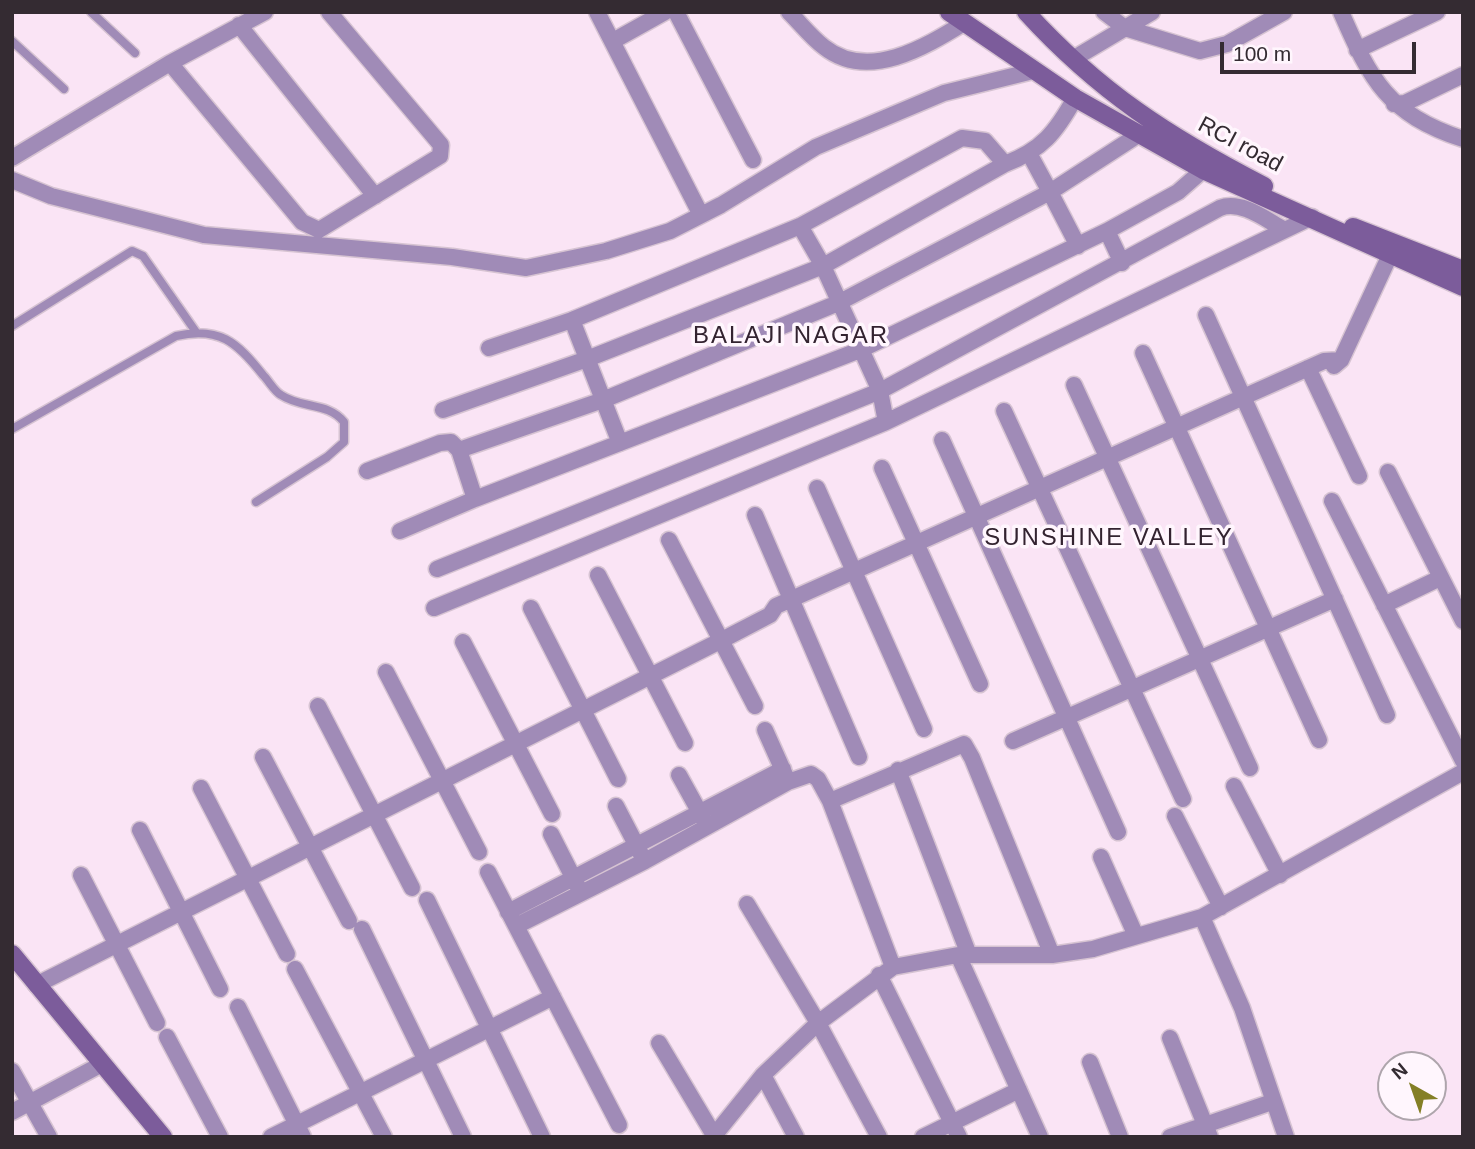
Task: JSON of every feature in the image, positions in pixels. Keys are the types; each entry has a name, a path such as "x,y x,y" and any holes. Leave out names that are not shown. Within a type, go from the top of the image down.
{"main road":[{"path":"949,12 1075,98 1202,170 1463,288"},
{"name":"RCI road","path":"1026,12 1114,96 1185,145 1323,216 1463,270"},
{"path":"12,954 163,1137"}],"street":[{"path":"12,158 170,63 265,12"},
{"path":"170,63 302,222 319,230 440,156 441,145 329,12"},
{"path":"597,12 701,215"},
{"path":"613,41 665,12"},
{"path":"676,12 753,160"},
{"path":"789,12 823,47 855,61 901,56 964,23"},
{"path":"1104,12 1125,27 1200,51 1227,44 1283,12"},
{"path":"1073,59 1152,12"},
{"path":"1341,12 1357,50 1394,104 1406,114 1463,139"},
{"path":"1357,50 1437,12"},
{"path":"239,25 375,195"},
{"path":"12,180 51,196 204,235 452,257 526,268 606,251 670,231 816,147 927,99 1034,71"},
{"path":"1394,104 1405,103 1463,75"},
{"path":"443,410 587,359 823,266 1005,164 1030,155 1060,125 1075,98"},
{"path":"458,450 603,400 838,303 1050,192 1138,135"},
{"path":"489,348 572,320 800,226 962,138 985,141 1005,164"},
{"path":"1030,155 1078,246"},
{"path":"400,531 475,499 860,350 1107,231 1178,192 1202,170"},
{"path":"438,569 880,391 1228,205 1243,208 1283,229"},
{"path":"434,608 886,422 1283,229 1312,218"},
{"path":"800,226 823,266 880,391 886,422"},
{"path":"1107,231 1122,262"},
{"path":"36,985 770,615 780,617 794,604 1341,360 1390,256"},
{"path":"1206,315 1387,715"},
{"path":"572,320 620,443"},
{"path":"1143,353 1319,740"},
{"path":"1310,373 1359,476"},
{"path":"1074,385 1250,768"},
{"path":"1004,411 1183,799"},
{"path":"942,440 1118,832"},
{"path":"367,471 440,443 451,442 458,450 475,499"},
{"path":"882,468 980,684"},
{"path":"1388,472 1463,621"},
{"path":"817,488 924,729"},
{"path":"1332,500 1463,761"},
{"path":"755,514 859,757"},
{"path":"668,540 755,706"},
{"path":"598,575 685,743"},
{"path":"1384,605 1440,578"},
{"path":"1013,741 1335,599"},
{"path":"531,608 618,779"},
{"path":"463,642 552,814"},
{"path":"386,672 479,852"},
{"path":"318,706 412,888"},
{"path":"765,730 785,776"},
{"path":"830,801 960,743 966,745 1052,955"},
{"path":"263,757 310,848 427,1059 463,1137"},
{"path":"898,770 963,955 1040,1137"},
{"path":"659,1043 714,1136 763,1074 818,1023 886,971 963,955 1052,955 1093,949 1202,917 1280,875 1406,800 1463,772"},
{"path":"512,919 641,854 785,776 811,774 818,779 830,801 886,971 956,1130"},
{"path":"679,775 704,820"},
{"path":"1234,786 1280,875"},
{"path":"201,788 384,1137"},
{"path":"616,806 641,854"},
{"path":"1175,816 1221,907"},
{"path":"139,830 220,989"},
{"path":"551,834 577,885"},
{"path":"1101,857 1136,936"},
{"path":"488,872 619,1125"},
{"path":"81,875 157,1023"},
{"path":"427,900 491,1027 542,1137"},
{"path":"747,904 818,1023 879,1137"},
{"path":"1202,917 1242,1008 1286,1137"},
{"path":"271,1137 300,1131 360,1092 552,997"},
{"path":"238,1007 300,1131"},
{"path":"167,1037 220,1137"},
{"path":"1170,1038 1208,1130"},
{"path":"1090,1062 1120,1137"},
{"path":"12,1112 102,1064"},
{"path":"12,1071 49,1137"},
{"path":"763,1074 796,1137"},
{"path":"923,1137 956,1130 1019,1090"},
{"path":"1170,1137 1208,1130 1272,1102"}],"lane":[{"path":"91,12 135,53"},
{"path":"12,41 64,89"},
{"path":"12,326 132,251 143,256 196,332"},
{"path":"12,429 176,336 196,332 212,333 231,341 279,394 296,403 328,409 344,422 344,442 327,457 256,502"}],"district":[{"name":"BALAJI NAGAR","path":"791,336"},
{"name":"SUNSHINE VALLEY","path":"1109,538"}]}
